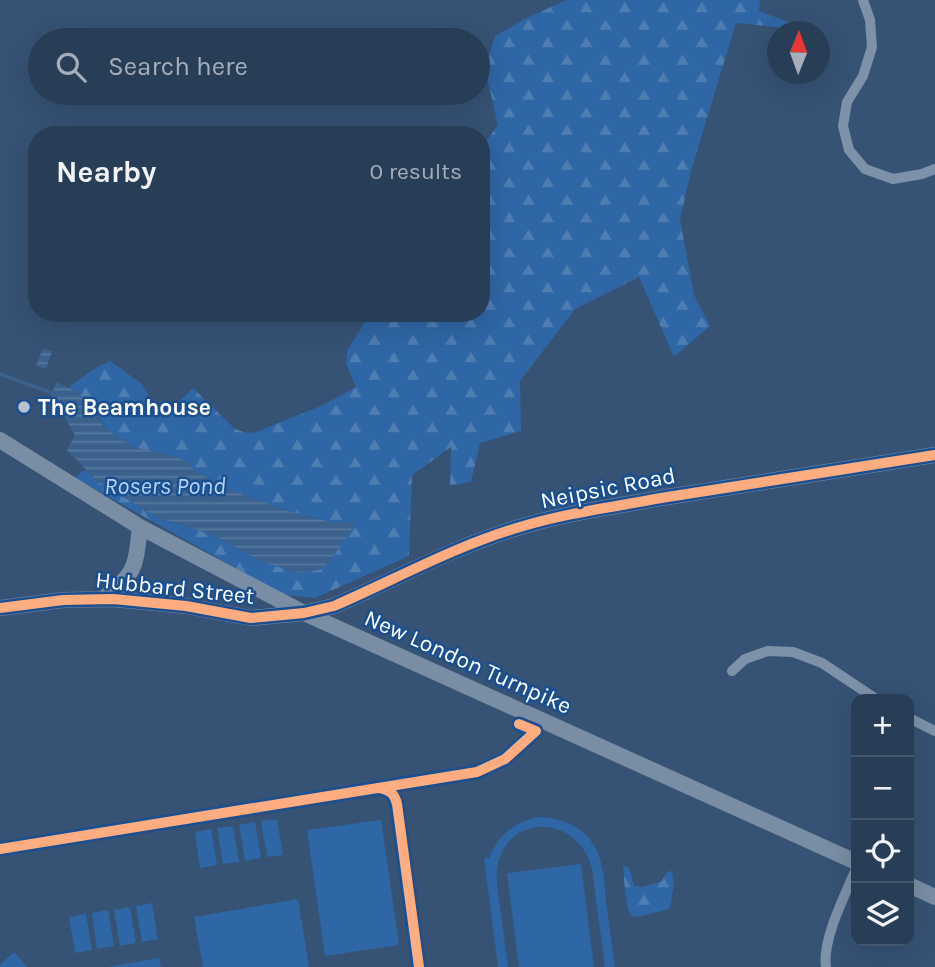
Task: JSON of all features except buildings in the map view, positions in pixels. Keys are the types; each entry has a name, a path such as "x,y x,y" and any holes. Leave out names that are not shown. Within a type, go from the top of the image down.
{"street":[{"path":"863,0 870,20 872,47 863,76 847,102 843,126 849,150 865,169 893,179 935,169"},
{"name":"New London Turnpike","path":"0,440 140,527 304,613 851,860"},
{"name":"Neipsic Road","path":"304,613 334,606 451,553 518,527 545,520 723,488 935,455"},
{"path":"103,599 121,585 132,570 140,527"},
{"name":"Hubbard Street","path":"0,608 64,600 103,599 186,606 251,618 304,613"},
{"path":"732,671 745,659 768,651 793,652 822,663 868,694"},
{"path":"914,720 935,731"},
{"path":"826,967 832,927 851,881"},
{"path":"914,887 935,897"}],"green space":[{"path":"566,0 760,0 759,11 786,21 767,21 767,26 736,23 691,171 680,219 694,295 710,326 674,357 639,277 575,309 520,381 521,431 480,443 471,482 450,485 451,447 412,475 409,556 315,598 284,595 75,478 86,470 96,480 157,517 214,535 261,561 319,570 330,561 355,523 330,522 288,511 230,490 195,471 184,460 133,447 107,429 88,403 69,387 110,361 142,384 162,419 193,388 234,428 250,433 321,406 356,387 346,364 347,351 365,322 490,322 490,136 498,125 490,91 490,52 495,36"},
{"path":"538,817 568,823 584,833 596,849 603,875 615,967 605,967 592,869 585,852 575,839 547,827 532,828 518,834 507,844 499,860 497,884 508,967 498,967 484,858 489,858 508,831 522,822"},
{"path":"277,819 283,855 267,857 261,821"},
{"path":"381,820 399,945 325,956 307,830"},
{"path":"255,822 261,858 245,861 239,825"},
{"path":"233,826 239,862 223,864 217,828"},
{"path":"211,829 217,865 200,868 195,832"},
{"path":"581,864 594,967 519,967 507,873"},
{"path":"623,867 628,867 635,886 643,887 662,881 667,872 672,871 674,883 670,908 632,916 627,902"},
{"path":"298,899 309,967 203,967 194,917"},
{"path":"152,903 158,939 142,942 136,906"},
{"path":"130,907 136,943 120,946 114,910"},
{"path":"108,910 114,946 97,949 92,913"},
{"path":"86,914 92,950 75,953 69,917"},
{"path":"14,952 27,967 0,967 0,965"},
{"path":"159,958 161,967 108,967"}],"water":[{"path":"43,348 52,351 46,369 36,366"},
{"name":"Rosers Pond","path":"56,382 76,391 107,429 133,447 184,460 195,471 230,490 288,511 330,522 356,523 330,561 319,570 297,573 261,561 214,535 157,517 96,480 67,450 75,435 62,413 49,402"}],"waterway":[{"path":"0,374 52,393"}],"cycle path":[{"path":"0,608 63,600 113,599 186,606 251,618 304,613 334,606 472,544 537,522 661,498 935,455"},
{"path":"0,849 477,772 505,759 536,731 519,724"},
{"path":"379,788 391,793 397,804 419,967"}],"place":[{"name":"The Beamhouse","path":"24,407"}]}
